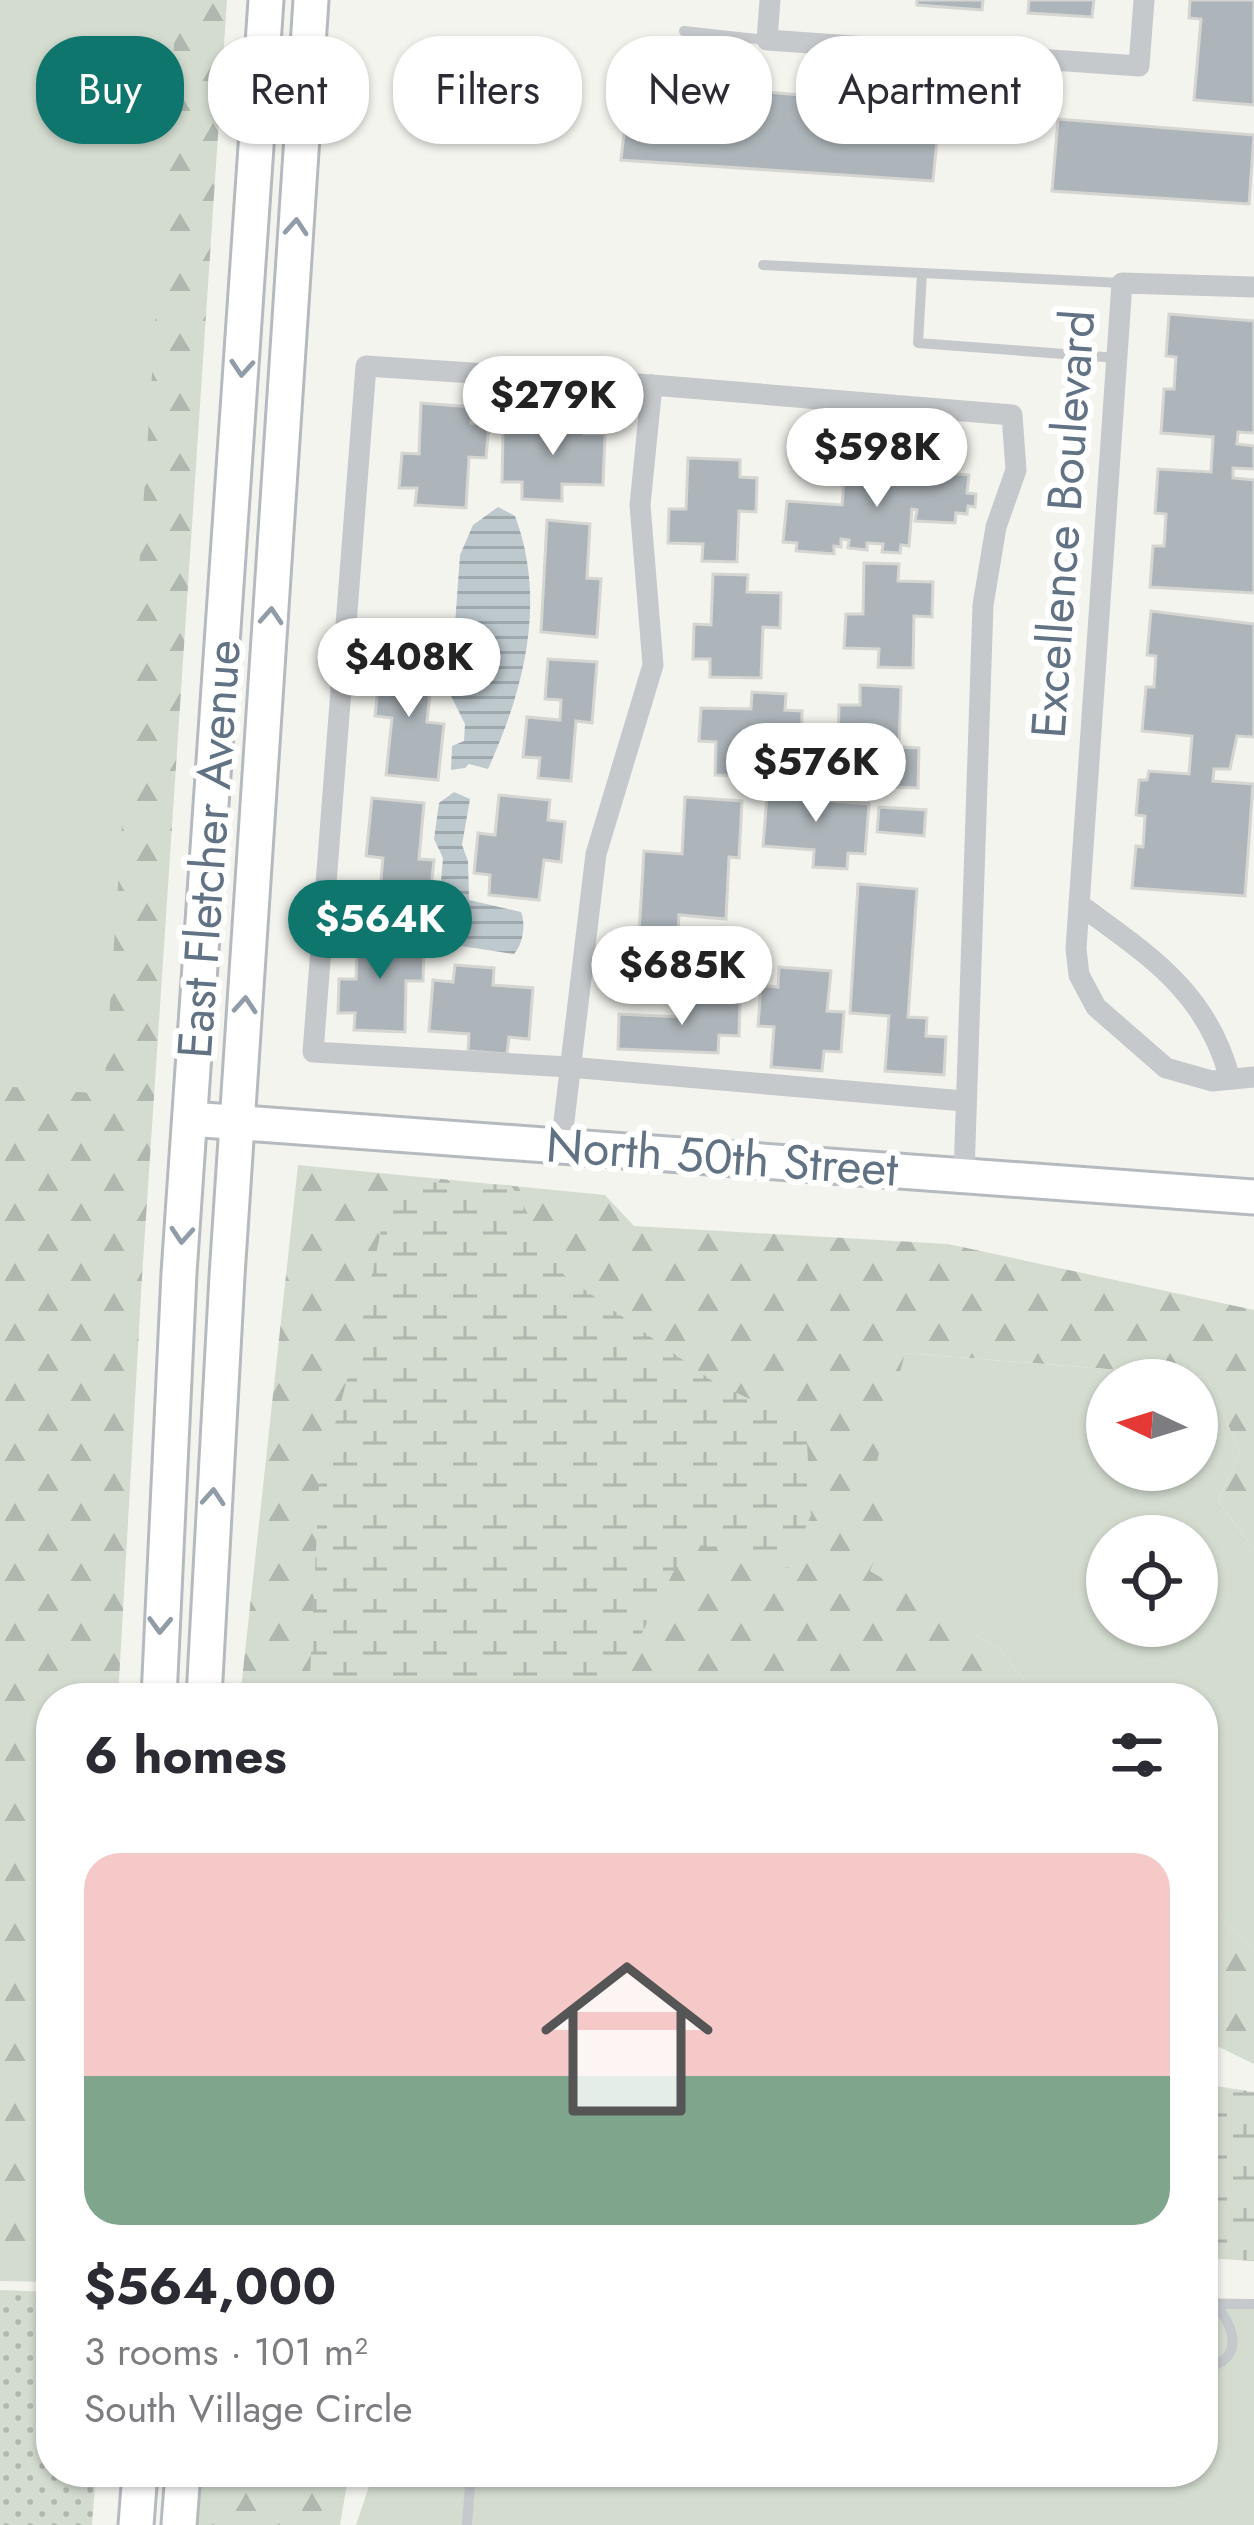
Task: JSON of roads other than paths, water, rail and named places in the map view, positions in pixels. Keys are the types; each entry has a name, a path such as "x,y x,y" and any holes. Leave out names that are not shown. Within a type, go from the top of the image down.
{"main road":[{"name":"East Fletcher Avenue","path":"160,1683 179,1274 266,0"},
{"name":"East Fletcher Avenue","path":"204,1683 311,0"},
{"name":"North 50th Street","path":"190,1118 1254,1196"},
{"path":"136,2525 139,2487"},
{"path":"179,2525 182,2487"}],"street":[{"path":"767,36 770,0"},
{"path":"772,40 1139,66 1144,0"},
{"name":"Excellence Boulevard","path":"1254,287 1122,283 1076,949 1079,975 1096,1007 1166,1068 1212,1081 1254,1077"},
{"path":"964,1101 569,1067 313,1052 367,366 1012,416 1016,470 996,527 982,605 964,1175"},
{"path":"561,1146 596,854 653,664 640,505 652,385"},
{"path":"1079,904 1150,956 1194,1002 1220,1041 1230,1079"}],"lane":[{"path":"684,31 730,36"},
{"path":"763,266 1122,283"},
{"path":"922,273 918,343 1117,358"},
{"path":"1218,2304 1254,2304"},
{"path":"1218,2311 1231,2321 1232,2340 1228,2357 1218,2364"},
{"path":"466,2525 470,2487"}]}
